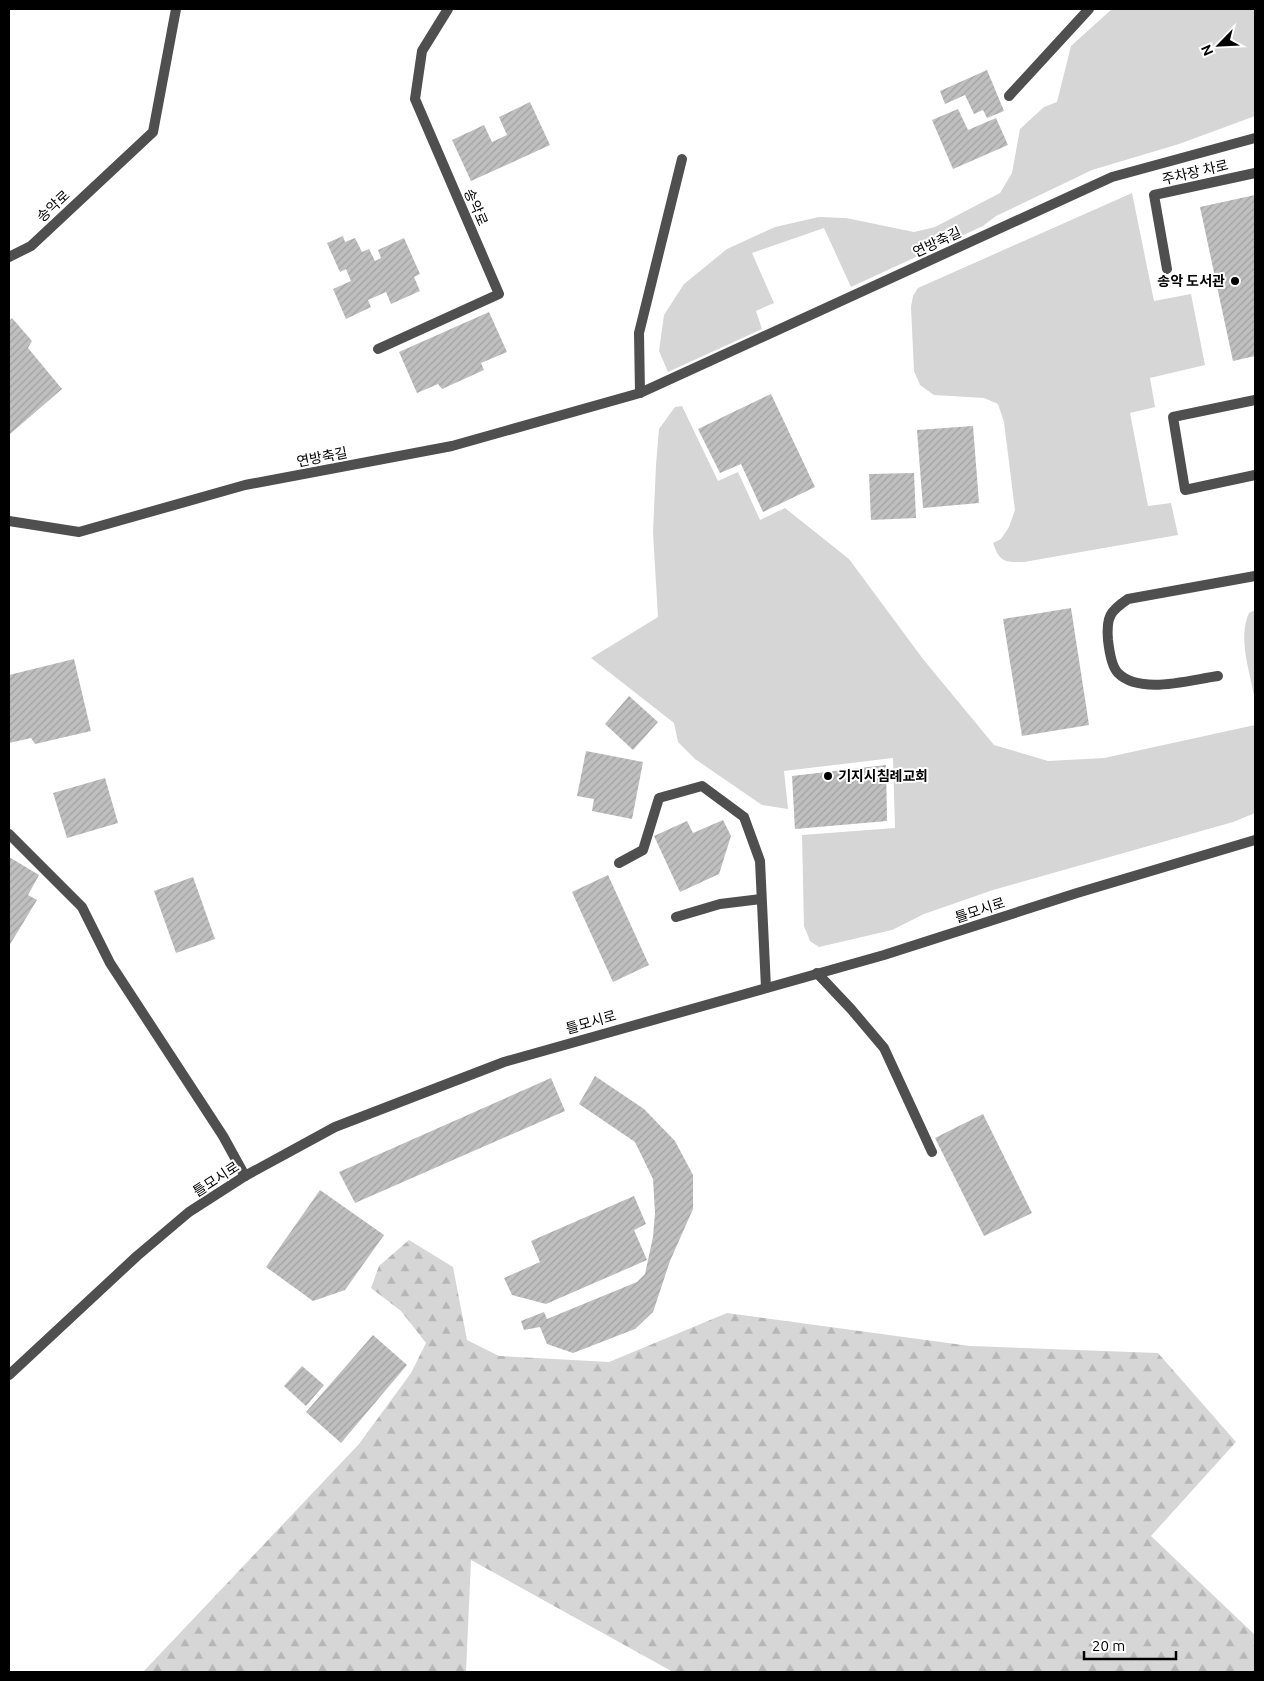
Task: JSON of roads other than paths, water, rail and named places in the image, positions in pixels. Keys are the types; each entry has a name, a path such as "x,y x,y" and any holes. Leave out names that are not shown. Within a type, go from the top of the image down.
{"street":[{"name":"송악로","path":"9,257 31,246 152,132 176,9"},
{"name":"송악로","path":"378,349 499,294 415,99 422,51 448,9"},
{"path":"1009,96 1089,9"},
{"name":"연방축길","path":"9,521 79,532 245,485 452,446 640,393 1112,177 1255,138"},
{"path":"640,393 639,333 682,159"},
{"name":"주차장 차로","path":"1168,268 1154,195 1255,173"},
{"path":"1255,400 1173,417 1185,490 1255,475"},
{"path":"1218,676 1154,684 1134,684 1116,672 1110,651 1107,627 1113,609 1128,599 1255,576"},
{"path":"619,863 643,850 659,798 702,786 744,817 760,861 766,988"},
{"path":"9,834 82,907 115,971 223,1136 245,1176"},
{"name":"틀모시로","path":"9,1375 137,1256 190,1212 245,1176 335,1126 504,1062 884,955 1077,893 1255,840"},
{"path":"676,917 720,904 761,899"},
{"path":"817,973 884,1048 932,1152"}],"place":[{"name":"송악 도서관","path":"1235,281"},
{"name":"기지시침례교회","path":"828,776"}]}
